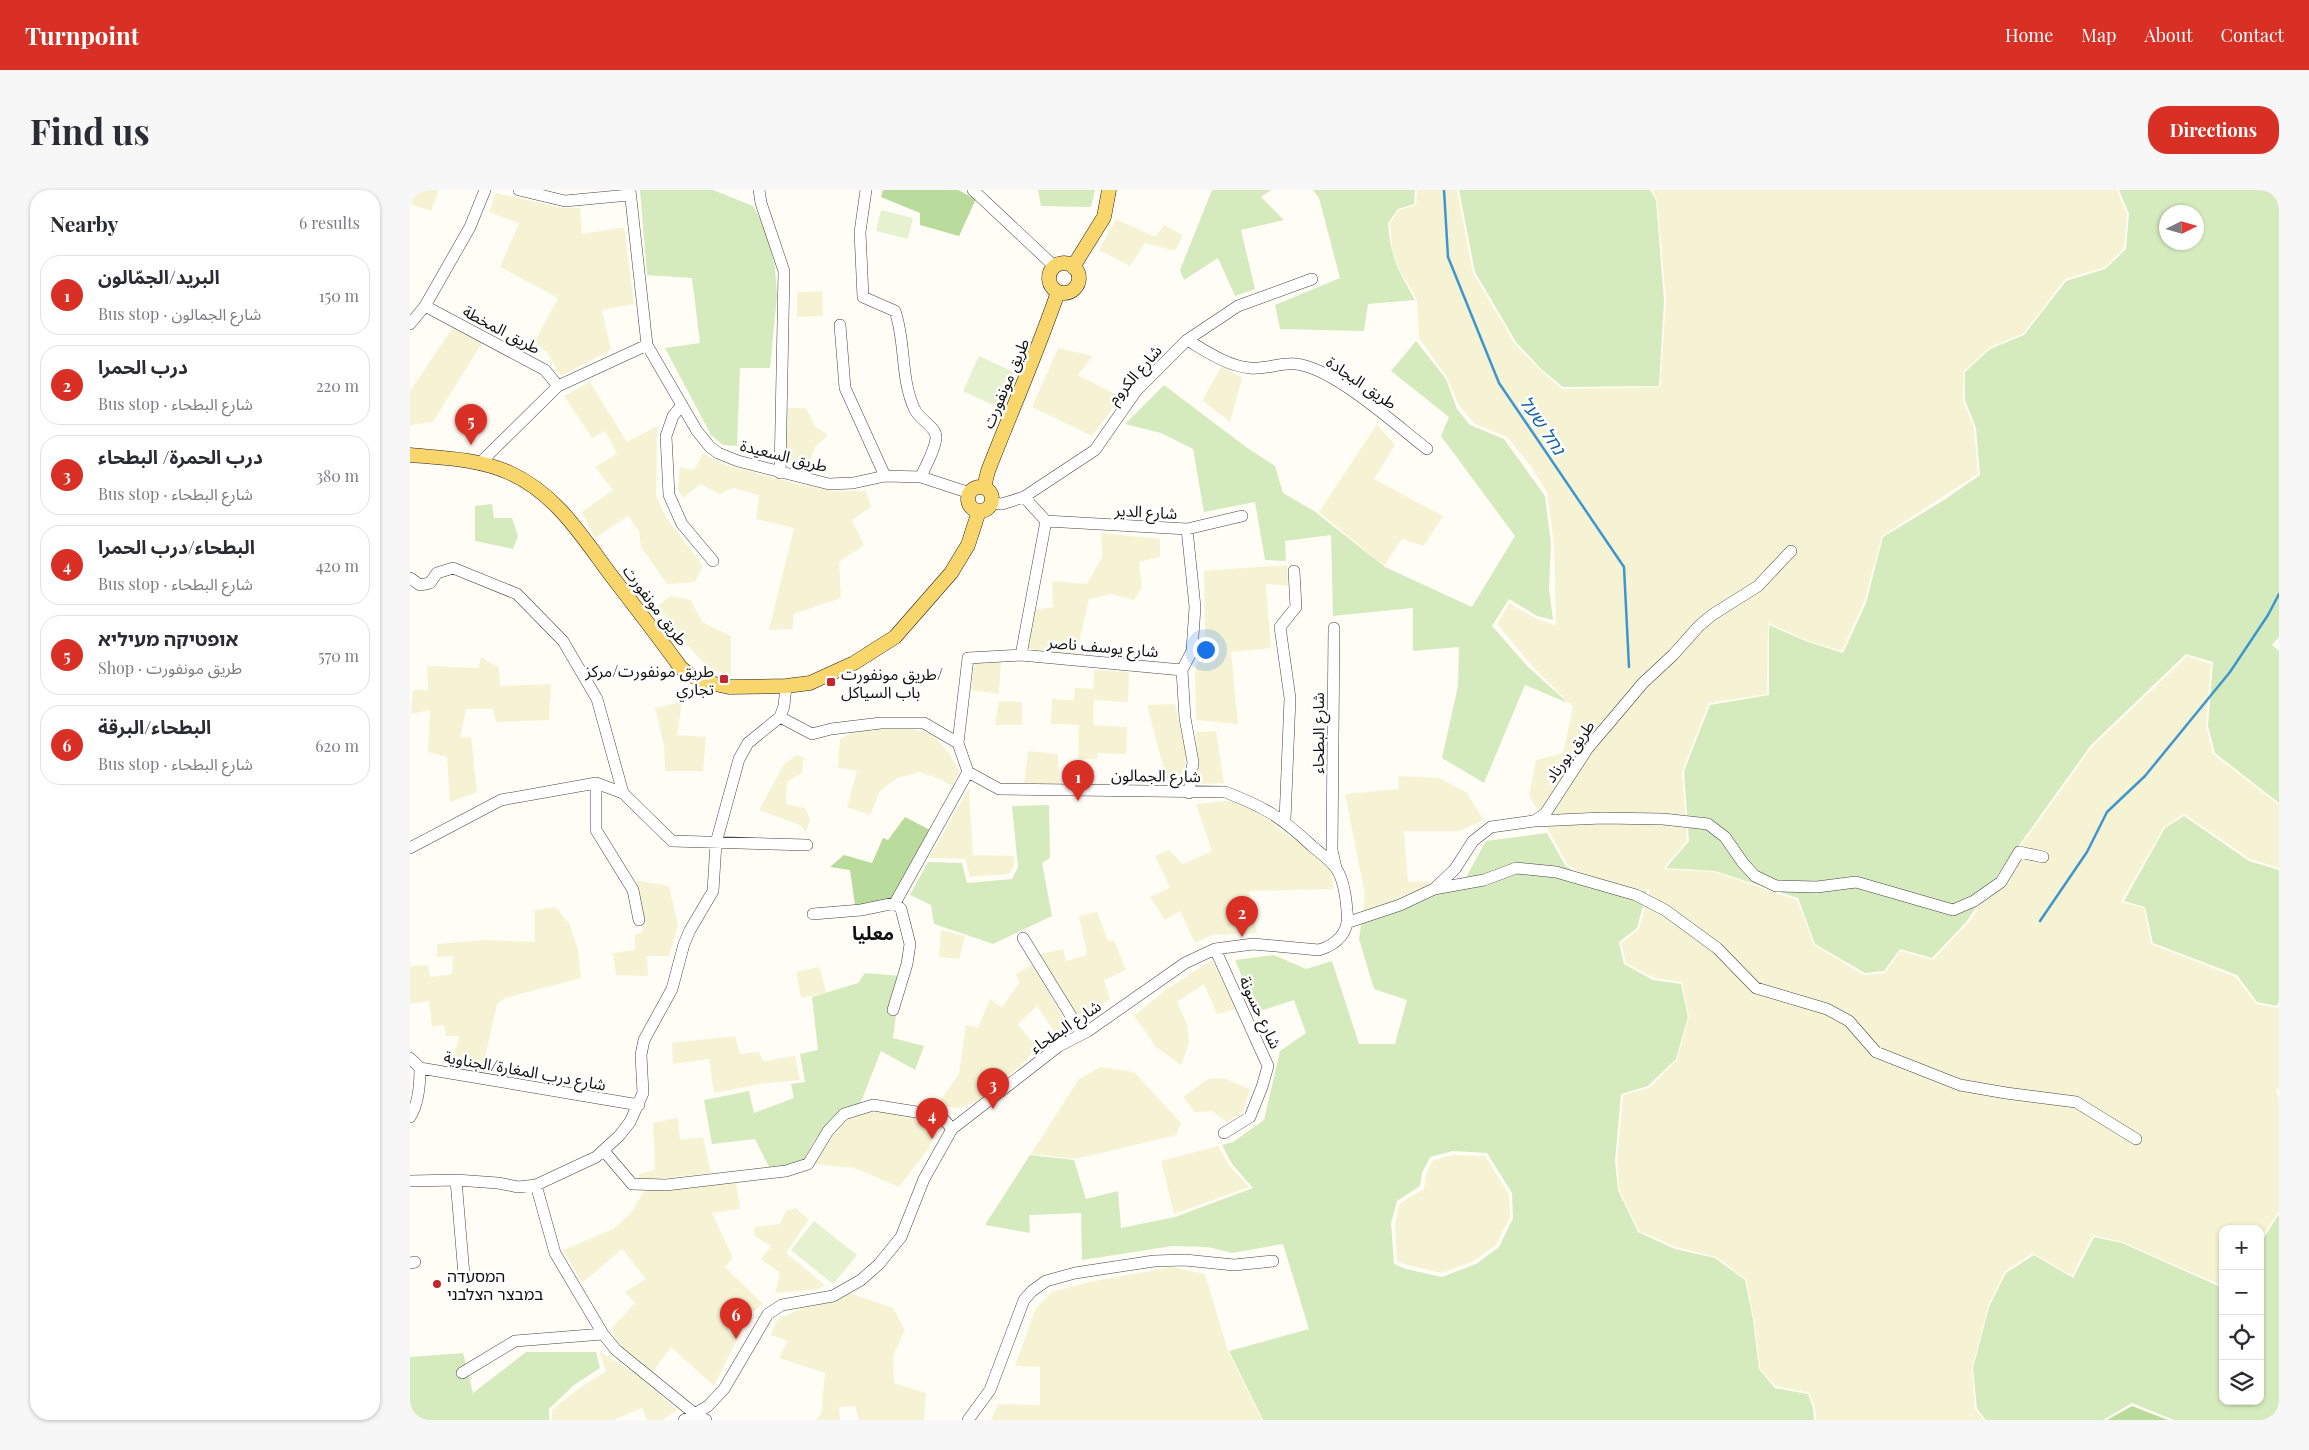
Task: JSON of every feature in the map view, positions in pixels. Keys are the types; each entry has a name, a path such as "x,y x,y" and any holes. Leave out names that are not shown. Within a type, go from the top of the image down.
{"main road":[{"path":"1073,267 1104,218 1110,190"},
{"path":"1064,263 1073,267 1078,274 1075,288 1067,293 1058,292 1049,280 1051,270 1064,263"},
{"name":"طريق مونفورت","path":"984,487 988,471 1042,338 1058,292"},
{"name":"طريق مونفورت","path":"410,455 462,459 480,463 508,472 531,484 565,513 681,668 690,675 706,682 729,687 786,686 810,683 854,663 895,637 951,573 968,545 979,511"},
{"path":"984,487 992,495 992,503 987,509 979,511 970,505 970,493 976,488 984,487"}],"street":[{"path":"410,323 425,306 470,227 485,190"},
{"path":"519,190 565,201 629,192"},
{"path":"759,190 761,203 784,271 780,473"},
{"path":"866,190 860,232 863,297 895,311 899,322 904,371 915,410 936,432 936,440 920,477"},
{"path":"973,190 1054,267"},
{"name":"طريق السعيدة","path":"629,192 647,345 697,431 714,450 738,461 829,484 853,483 885,476 920,477 970,493"},
{"name":"شارع الكروم","path":"992,503 1002,504 1024,497 1094,450 1136,391 1187,340 1238,306 1312,279"},
{"name":"طريق المخطة","path":"425,306 545,370 558,386"},
{"path":"840,325 845,388 885,476"},
{"name":"طريق البجادة","path":"1187,340 1218,359 1250,369 1296,364 1323,372 1361,398 1427,449"},
{"path":"480,463 558,386 647,345"},
{"path":"682,405 672,416 666,436 669,495 682,524 713,561"},
{"path":"1021,655 1046,521 1024,497"},
{"name":"شارع الدير","path":"1046,521 1188,529 1242,516"},
{"path":"1188,529 1195,607 1192,652 1182,670 1185,718 1193,762 1189,792"},
{"name":"طريق بورناد","path":"1534,821 1546,814 1588,748 1643,683 1673,655 1699,626 1712,615 1758,586 1790,551"},
{"path":"410,578 420,585 430,583 437,573 453,568 517,594 563,642 596,699 623,793"},
{"path":"1285,820 1290,698 1280,627 1296,607 1294,572"},
{"name":"شارع البطحاء","path":"1334,628 1332,850 1336,868"},
{"name":"شارع يوسف ناصر","path":"958,743 968,658 1021,655 1182,670"},
{"path":"410,1181 456,1180 498,1183 518,1187 536,1185 604,1151 630,1122 643,1094 641,1055 644,1040 672,989 684,944 690,930 713,891 716,843 739,759 748,743 780,717 784,706 786,686"},
{"path":"780,717 812,734 831,729 882,723 924,724 958,743 968,772 895,903 861,910 813,914"},
{"name":"شارع الجمالون","path":"968,772 999,789 1225,792 1258,804 1285,820 1336,868 1345,891 1349,922"},
{"path":"596,783 596,830 633,890 639,920"},
{"path":"410,848 501,800 596,783 623,793 672,840 807,845"},
{"path":"1434,890 1455,869 1473,841 1491,827 1534,821 1602,818 1663,819 1708,824 1725,837 1742,863 1755,876 1776,886 1817,887 1856,882 1953,910 1974,901 2001,882 2019,852 2043,857"},
{"path":"1349,922 1400,905 1434,890 1484,880 1516,868 1556,872 1636,895 1665,910 1717,948 1756,988 1827,1009 1849,1021 1876,1052 1960,1085 2006,1094 2076,1102 2136,1139"},
{"path":"893,1010 907,964 910,944 901,909 895,903"},
{"name":"شارع البطحاء","path":"684,1420 695,1417 724,1389 768,1314 782,1305 833,1296 861,1280 879,1264 901,1237 924,1179 952,1129 1059,1046 1082,1034 1185,963 1215,950 1253,944 1319,950 1341,938 1349,922"},
{"path":"1023,938 1082,1034"},
{"name":"شارع حسونة","path":"1215,950 1268,1066 1250,1117 1224,1133"},
{"name":"شارع درب المغارة/الجناوية","path":"410,1058 420,1068 639,1106"},
{"path":"410,1117 414,1112 420,1085 420,1068"},
{"path":"604,1151 632,1184 666,1185 786,1172 808,1164 828,1131 844,1114 873,1104 941,1116 952,1129"},
{"path":"456,1180 464,1275"},
{"path":"536,1185 555,1253 603,1334 616,1350 695,1417 706,1420"},
{"path":"968,1420 990,1390 1024,1300 1032,1291 1046,1282 1075,1273 1154,1261 1185,1260 1234,1265 1273,1261"},
{"path":"462,1373 515,1341 603,1334"}],"shaded area":[{"path":"410,190 439,190 431,211 410,204"},
{"path":"1417,190 1457,190 1473,273 1515,344 1541,371 1562,389 1660,387 1666,301 1657,200 1652,190 2117,190 2127,215 2124,248 2105,267 2065,279 2023,334 1990,347 1964,371 1963,400 1974,428 1978,474 1882,536 1864,602 1842,651 1808,641 1768,623 1767,694 1709,703 1682,771 1687,841 1663,869 1715,872 1797,900 1814,945 1864,975 1885,973 1900,951 1933,960 1969,922 1998,877 2092,747 2187,656 2211,664 2206,726 2213,754 2279,805 2279,868 2250,859 2184,814 2164,827 2121,902 2144,908 2151,944 2236,977 2256,1004 2278,1008 2279,1006 2279,1089 2276,1089 2279,1100 2279,1211 2264,1234 2264,1225 2219,1225 2219,1284 2122,1242 2093,1235 2072,1276 2033,1253 2005,1271 1988,1306 1972,1368 1975,1409 1984,1420 1816,1420 1815,1407 1809,1393 1776,1386 1760,1369 1754,1319 1746,1279 1716,1257 1676,1247 1639,1231 1619,1189 1617,1161 1623,1095 1649,1088 1677,1060 1689,1017 1682,982 1654,978 1626,963 1621,943 1639,929 1650,890 1598,885 1567,864 1529,795 1536,760 1563,753 1573,707 1532,666 1497,624 1509,603 1537,619 1556,625 1554,545 1547,492 1529,464 1507,437 1475,424 1460,407 1446,376 1419,338 1417,300 1399,269 1392,249 1390,223 1399,210 1416,205"},
{"path":"496,193 563,208 580,208 582,234 624,227 634,304 602,310 611,350 561,376 547,353 535,341 558,298 500,267 519,223 489,212"},
{"path":"1116,219 1155,237 1164,225 1183,235 1175,251 1145,243 1130,266 1099,250"},
{"path":"822,291 823,316 797,317 797,292"},
{"path":"455,324 484,340 433,422 410,425 410,391"},
{"path":"1058,348 1093,356 1078,375 1121,397 1092,436 1032,407"},
{"path":"1222,366 1242,378 1230,422 1202,400"},
{"path":"590,382 627,442 657,426 656,496 666,517 703,566 695,582 667,584 641,547 639,531 628,516 595,538 582,512 613,490 595,467 617,454 605,431 592,438 564,396"},
{"path":"786,408 806,408 816,427 828,435 815,447 809,464 785,461"},
{"path":"1377,424 1395,445 1374,479 1443,516 1424,546 1402,539 1384,566 1319,512"},
{"path":"703,453 720,463 794,483 832,491 866,491 871,507 852,520 864,545 839,562 841,598 793,614 793,629 769,630 794,528 756,519 759,495 733,488 720,494 700,484 683,498 678,489 680,467 694,470"},
{"path":"1101,533 1160,539 1160,557 1139,562 1142,587 1134,600 1112,594 1089,599 1076,656 1026,648 1034,610 1053,607 1052,581 1087,584 1102,557"},
{"path":"1287,565 1288,586 1266,584 1271,648 1231,652 1238,724 1196,720 1195,673 1205,634 1204,571"},
{"path":"670,596 691,600 702,622 731,636 731,677 709,668 686,644 658,606"},
{"path":"481,657 499,668 500,686 551,684 549,720 496,722 493,709 466,709 460,738 471,737 477,792 450,802 447,757 428,752 430,710 411,714 413,690 428,690 427,666 479,668"},
{"path":"1001,660 999,694 971,690 974,663"},
{"path":"1094,670 1129,672 1128,702 1094,700 1093,725 1127,727 1126,754 1098,753 1097,759 1078,759 1079,725 1051,724 1052,699 1074,700 1075,688 1093,689"},
{"path":"999,701 1022,702 1022,725 995,725"},
{"path":"682,702 677,735 706,737 703,771 665,771 664,745 655,708"},
{"path":"1175,704 1186,754 1183,784 1167,781 1147,705"},
{"path":"875,728 908,728 932,734 949,753 960,772 952,786 920,772 897,778 880,791 870,815 847,807 857,771 838,768 840,739 855,731"},
{"path":"1216,731 1224,783 1197,784 1196,732"},
{"path":"1028,751 1058,754 1059,784 1024,783"},
{"path":"797,755 804,757 802,773 787,782 786,804 805,808 810,819 806,832 800,825 759,810 784,764"},
{"path":"1399,776 1439,778 1466,792 1484,820 1459,831 1404,831 1408,882 1441,881 1363,914 1365,895 1345,794 1398,789"},
{"path":"969,788 973,855 1014,856 1014,866 1009,874 970,877 965,859 929,858"},
{"path":"1238,801 1263,816 1308,850 1329,869 1334,889 1249,891 1257,933 1211,935 1195,943 1180,911 1165,920 1150,897 1170,888 1155,856 1169,850 1183,864 1212,851 1196,804"},
{"path":"636,880 669,886 678,926 669,956 647,956 648,976 616,975 613,953 635,950 635,935 643,932"},
{"path":"556,907 570,925 578,950 581,978 505,998 497,1004 482,1071 453,1065 459,1036 446,1036 444,1025 432,1027 429,1001 410,1004 410,966 428,965 430,977 452,974 453,956 437,957 437,944 487,940 535,942 535,910"},
{"path":"1097,912 1108,941 1114,940 1126,970 1104,980 1110,999 1079,1018 1038,955 1063,949 1066,961 1087,955 1079,916"},
{"path":"941,930 965,936 959,959 939,957"},
{"path":"1212,960 1236,1009 1217,1014 1204,984 1177,1002 1187,1024 1189,1043 1181,1065 1156,1047 1134,1016 1164,991"},
{"path":"1033,964 1071,1032 1058,1037 1037,1006 1018,1024 1037,1048 1020,1066 978,1102 957,1108 937,1105 959,1074 966,1025 978,1028 990,999 1002,1007 1020,982 1015,974"},
{"path":"820,967 826,993 801,998 796,972"},
{"path":"735,1036 740,1054 759,1052 763,1061 795,1056 800,1080 760,1084 714,1093 709,1059 673,1064 672,1043"},
{"path":"1100,1067 1134,1072 1181,1123 1176,1135 1076,1159 1031,1154 1078,1080"},
{"path":"1223,1078 1250,1089 1243,1112 1227,1122 1212,1111 1195,1112 1183,1097 1208,1079"},
{"path":"896,1110 929,1120 936,1127 929,1148 899,1187 854,1168 815,1164 841,1123 864,1112"},
{"path":"678,1118 680,1140 703,1137 711,1173 638,1181 639,1174 655,1170 653,1123"},
{"path":"1218,1146 1229,1165 1249,1187 1174,1214 1161,1161"},
{"path":"1453,1155 1485,1156 1509,1194 1510,1217 1496,1245 1474,1261 1442,1273 1397,1261 1395,1224 1400,1203 1424,1189 1426,1175 1432,1161"},
{"path":"736,1182 740,1209 712,1213 733,1258 725,1267 763,1304 750,1314 714,1386 671,1347 651,1374 619,1346 611,1329 635,1303 625,1292 646,1279 622,1249 582,1283 563,1250 613,1229 630,1214 645,1190 676,1189"},
{"path":"795,1208 809,1219 786,1253 825,1285 818,1289 775,1293 780,1273 761,1259 771,1246 754,1236 754,1227 780,1224 786,1211"},
{"path":"1172,1267 1205,1274 1228,1351 1262,1420 991,1420 998,1404 1040,1405 1040,1367 1015,1366 1036,1308 1052,1292 1089,1282"},
{"path":"849,1293 893,1308 905,1330 893,1356 894,1383 926,1393 924,1420 859,1420 855,1406 839,1407 840,1420 816,1420 821,1414 825,1373 779,1358 788,1341 771,1335 776,1321 797,1310"},
{"path":"599,1351 638,1375 677,1410 663,1420 647,1420 642,1408 614,1420 552,1420 552,1410 575,1391 606,1371"}],"green space":[{"path":"640,190 713,190 753,206 767,231 775,268 777,296 770,368 740,368 737,446 723,445 711,435 665,348 700,343 692,278 647,275"},
{"path":"883,190 958,190 976,199 959,236 920,225 920,213 881,197"},
{"path":"1038,190 1095,190 1091,207 1041,206"},
{"path":"1212,190 1271,190 1261,197 1284,220 1241,230 1255,289 1235,296 1218,258 1184,280 1180,270"},
{"path":"1313,190 1415,190 1414,204 1398,209 1388,223 1393,255 1415,300 1368,304 1364,331 1280,329 1275,305 1340,278 1319,198"},
{"path":"1459,190 1650,190 1656,200 1664,301 1659,386 1563,387 1542,370 1516,342 1475,272"},
{"path":"2119,190 2279,190 2279,637 2272,645 2279,651 2279,803 2215,753 2208,726 2213,662 2186,654 2091,745 1967,921 1932,958 1900,949 1884,971 1865,973 1815,944 1798,898 1715,871 1666,868 1689,841 1684,771 1710,705 1769,695 1769,625 1808,642 1843,653 1866,603 1883,537 1944,500 1980,475 1976,428 1965,400 1965,372 1990,349 2024,335 2066,281 2105,269 2126,249 2129,214"},
{"path":"881,210 913,218 908,239 876,231"},
{"path":"1416,341 1446,379 1457,409 1470,425 1504,439 1545,496 1551,544 1549,587 1553,620 1537,616 1509,599 1492,626 1527,666 1568,703 1525,685 1484,783 1442,758 1458,686 1459,647 1413,651 1413,608 1333,616 1331,535 1285,541 1286,561 1265,560 1255,502 1204,512 1193,449 1161,433 1125,424 1164,385 1246,447 1275,466 1283,493 1314,511 1385,567 1472,607 1515,536 1441,436 1449,417 1391,371"},
{"path":"979,356 1016,373 999,408 963,391"},
{"path":"492,504 494,518 512,518 518,536 513,549 475,541 475,506"},
{"path":"1049,805 1050,858 1042,863 1052,916 993,944 934,924 931,905 910,895 928,862 962,863 967,883 1012,879 1018,867 1012,806"},
{"path":"2184,816 2249,861 2279,870 2279,1001 2277,1006 2257,1002 2237,975 2153,943 2145,907 2124,901 2165,828"},
{"path":"905,817 932,831 894,898 883,903 855,905 850,870 830,867 844,855 872,863 883,838 888,840"},
{"path":"1547,833 1565,865 1597,887 1647,891 1637,928 1619,942 1624,964 1653,980 1681,984 1688,1017 1676,1059 1648,1086 1621,1094 1615,1161 1618,1190 1638,1232 1675,1249 1715,1258 1745,1280 1753,1319 1759,1369 1775,1388 1808,1394 1813,1408 1814,1420 1263,1420 1229,1351 1309,1329 1283,1244 1232,1253 1208,1247 1173,1246 1082,1260 1081,1213 1029,1215 1030,1233 985,1225 1030,1155 1074,1160 1086,1199 1118,1191 1121,1228 1175,1217 1253,1188 1232,1164 1222,1145 1233,1142 1264,1120 1280,1051 1306,1033 1294,1000 1257,1012 1235,960 1274,955 1306,969 1332,961 1359,1044 1395,1044 1407,1000 1374,989 1359,939 1362,919 1464,881 1486,841","holes":["1453,1151 1487,1153 1512,1193 1513,1218 1499,1247 1476,1264 1442,1277 1406,1269 1394,1264 1391,1223 1397,1201 1420,1186 1422,1173 1430,1157"]},
{"path":"865,973 901,976 893,1038 924,1046 915,1070 881,1051 860,1104 830,1121 814,1141 804,1159 791,1164 770,1169 755,1139 712,1144 704,1100 749,1091 754,1113 794,1098 791,1084 805,1082 800,1054 818,1050 812,997 858,983"},
{"path":"2279,1214 2279,1420 2174,1420 2132,1403 2103,1420 1986,1420 1977,1409 1973,1368 1989,1307 2006,1273 2034,1255 2073,1278 2094,1237 2122,1243 2219,1286 2219,1405 2264,1405 2264,1238"},
{"path":"814,1221 857,1255 833,1284 791,1250"},
{"path":"526,1352 596,1352 600,1368 574,1385 549,1409 549,1420 410,1420 410,1357 463,1353 473,1393"},
{"path":"2132,1406 2168,1420 2107,1420"}],"waterway":[{"name":"נחל שעל","path":"1444,190 1448,257 1499,383 1624,567 1629,667"},
{"path":"2040,921 2087,852 2107,812 2145,776 2230,672 2268,615 2279,594"}],"place":[{"name":"אופטיקה מעיליא","path":"471,445"},
{"name":"طريق مونفورت/مركز تجاري","path":"724,679"},
{"name":"طريق مونفورت/ باب السياكل","path":"831,682"},
{"name":"البريد/الجمّالون","path":"1078,801"},
{"name":"درب الحمرا","path":"1242,937"},
{"name":"درب الحمرة/ البطحاء","path":"993,1109"},
{"name":"البطحاء/درب الحمرا","path":"932,1139"},
{"name":"המסעדה במבצר הצלבני","path":"437,1284"},
{"name":"البطحاء/البرقة","path":"736,1339"}],"district":[{"name":"معليا","path":"873,932"}]}
